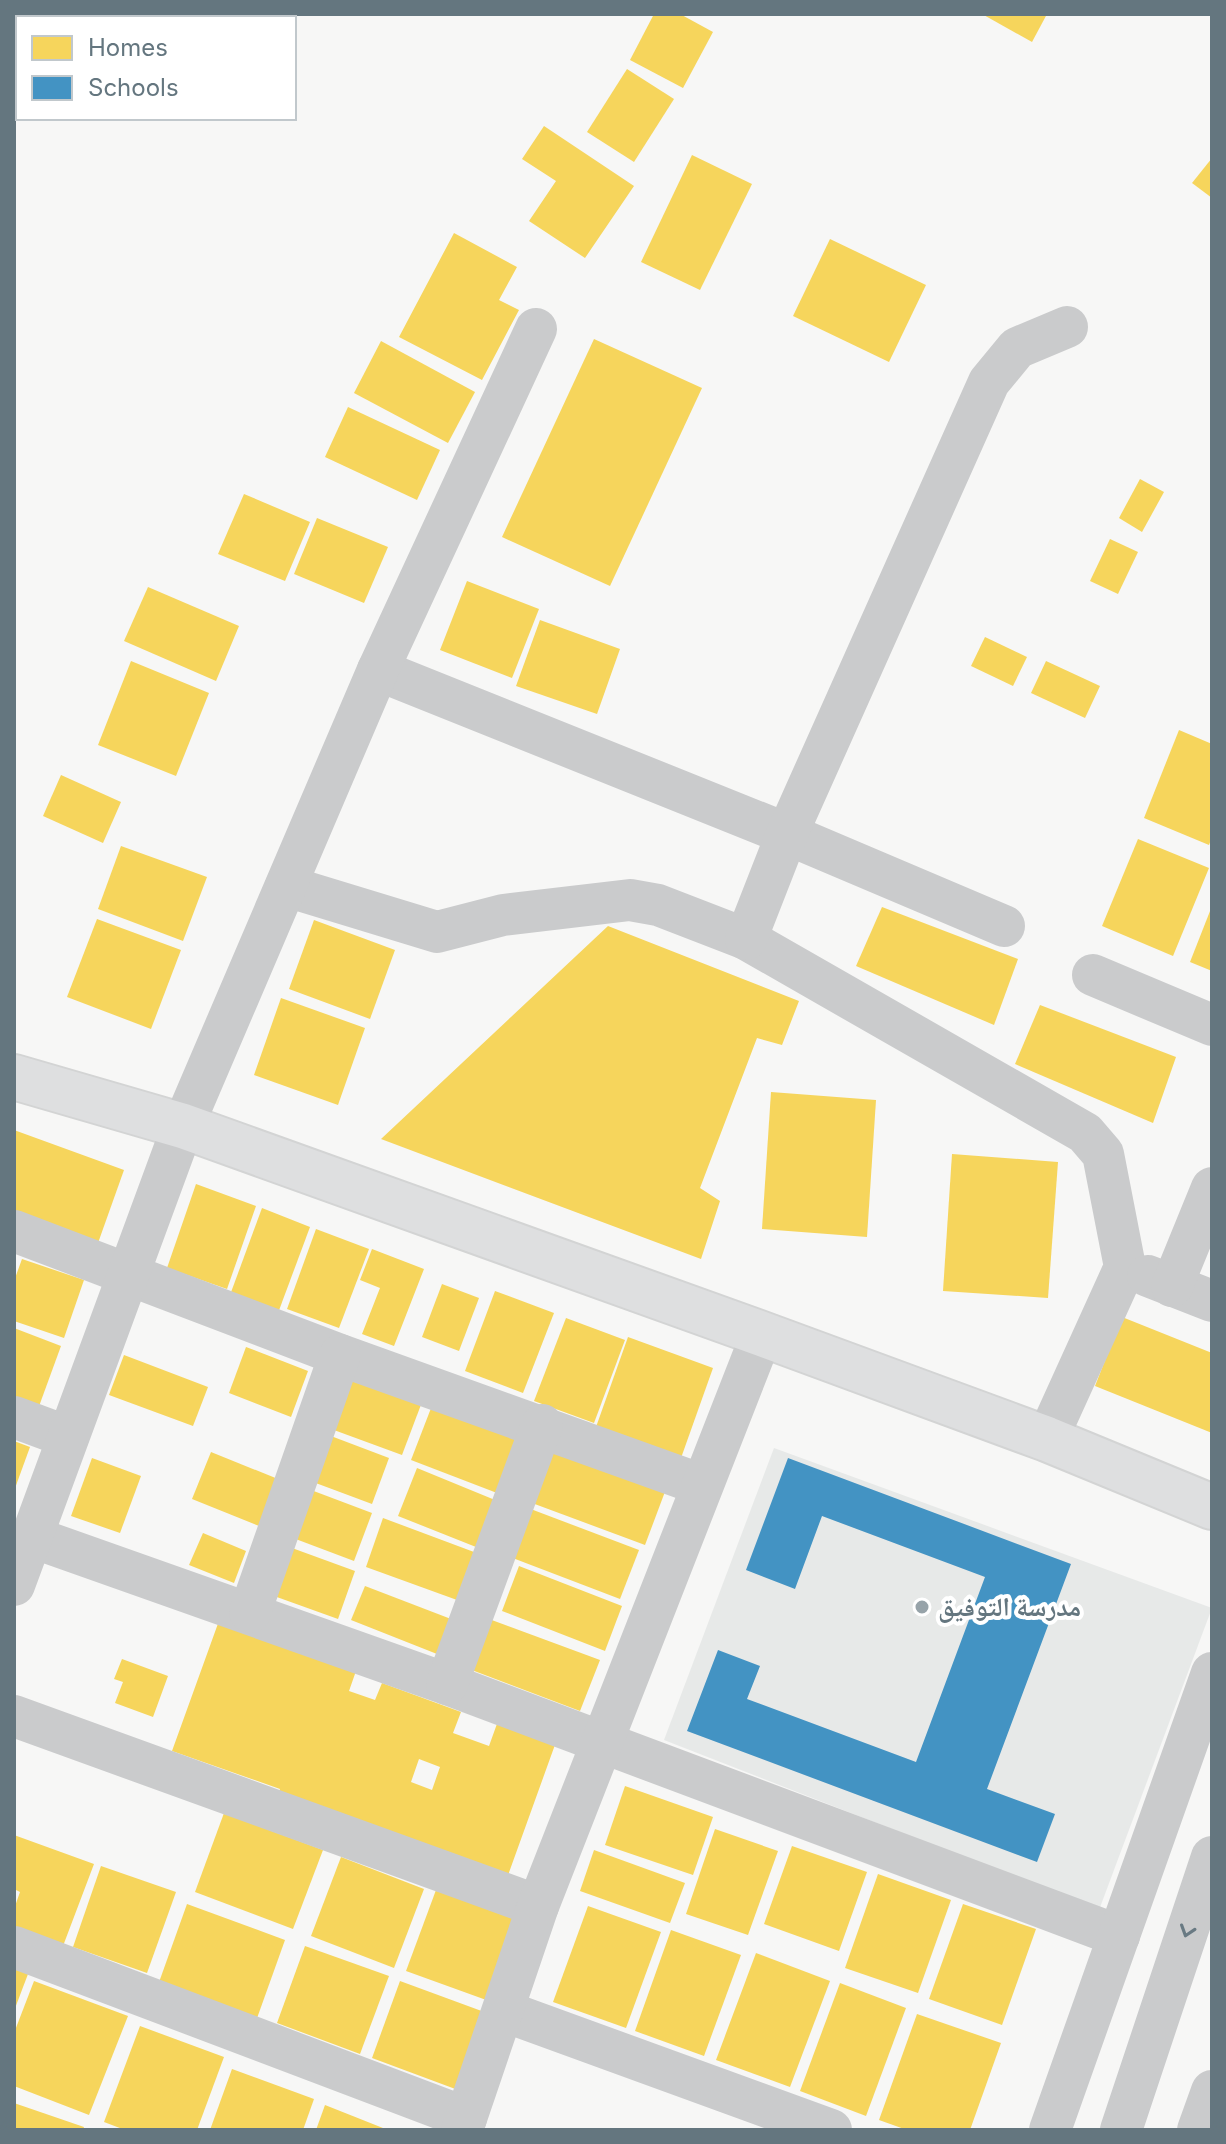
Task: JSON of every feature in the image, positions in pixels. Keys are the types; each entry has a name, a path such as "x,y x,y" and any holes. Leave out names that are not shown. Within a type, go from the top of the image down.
{"main road":[{"path":"14,1077 183,1126 1047,1439 1212,1507"}],"street":[{"path":"746,939 787,834 989,382 1017,348 1067,327"},
{"path":"14,1585 183,1126 378,670 536,329"},
{"path":"378,670 787,834 1004,926"},
{"path":"286,886 437,932 503,915 630,900 658,905 746,939 1085,1133 1103,1154 1125,1267 1047,1439"},
{"path":"1093,975 1212,1025"},
{"path":"1172,1286 1212,1188"},
{"path":"14,1231 340,1355 702,1485"},
{"path":"1125,1267 1212,1301"},
{"path":"14,1947 464,2124 538,1906 762,1334"},
{"path":"250,1612 340,1355"},
{"path":"14,1417 68,1437"},
{"path":"447,1684 542,1425"},
{"path":"32,1537 447,1684 1119,1936"},
{"path":"1050,2130 1212,1673"},
{"path":"14,1716 538,1906"},
{"path":"1121,2130 1212,1857"},
{"path":"504,2011 831,2130"},
{"path":"1198,2130 1212,2091"}],"shaded area":[{"path":"774,1448 1212,1608 1099,1910 664,1740"}],"building: Homes":[{"path":"654,14 680,14 713,32 683,88 630,60"},
{"path":"982,14 1047,14 1032,42"},
{"path":"627,69 674,99 634,162 587,132"},
{"path":"544,126 634,186 585,258 529,221 556,181 522,159"},
{"path":"692,155 752,184 700,290 641,262"},
{"path":"1212,158 1212,198 1192,183"},
{"path":"454,233 517,267 499,300 519,310 482,380 399,337"},
{"path":"830,239 926,285 889,362 793,316"},
{"path":"594,339 702,388 610,586 502,537"},
{"path":"381,341 475,392 448,443 354,393"},
{"path":"348,407 440,450 417,500 325,457"},
{"path":"1140,479 1164,492 1142,532 1119,518"},
{"path":"244,494 310,522 285,581 218,554"},
{"path":"317,518 388,547 364,603 294,574"},
{"path":"1110,539 1138,552 1118,594 1090,581"},
{"path":"467,581 539,609 512,678 440,650"},
{"path":"148,587 239,626 216,681 124,641"},
{"path":"540,620 620,649 597,714 516,686"},
{"path":"985,637 1027,657 1013,686 971,666"},
{"path":"131,661 209,693 176,776 98,745"},
{"path":"1046,661 1100,686 1085,718 1031,693"},
{"path":"1179,730 1212,744 1212,837 1209,845 1144,818"},
{"path":"61,775 121,802 103,843 43,816"},
{"path":"1138,839 1209,868 1173,956 1102,926"},
{"path":"121,846 207,877 183,941 98,909"},
{"path":"1212,906 1212,971 1190,962"},
{"path":"882,907 1018,959 994,1025 856,966"},
{"path":"97,919 181,950 151,1029 67,997"},
{"path":"314,920 395,950 370,1019 289,989"},
{"path":"608,926 799,1001 782,1045 757,1038 700,1188 720,1201 701,1259 381,1139"},
{"path":"281,998 365,1028 338,1105 254,1075"},
{"path":"1040,1005 1176,1057 1153,1123 1015,1064"},
{"path":"771,1092 876,1100 867,1237 762,1229"},
{"path":"14,1130 124,1170 98,1243 14,1213"},
{"path":"952,1154 1058,1162 1048,1298 943,1291"},
{"path":"196,1184 256,1206 227,1289 167,1268"},
{"path":"262,1208 310,1227 278,1313 230,1295"},
{"path":"316,1229 369,1249 339,1328 287,1309"},
{"path":"372,1249 424,1269 394,1346 362,1334 380,1288 360,1280"},
{"path":"22,1259 84,1280 64,1338 14,1321 14,1281"},
{"path":"442,1284 479,1298 459,1351 422,1337"},
{"path":"495,1291 554,1313 523,1393 465,1371"},
{"path":"1122,1317 1212,1353 1212,1433 1095,1386"},
{"path":"566,1318 625,1340 594,1423 534,1401"},
{"path":"14,1328 61,1346 38,1409 14,1400"},
{"path":"628,1337 713,1368 681,1458 596,1427"},
{"path":"246,1347 308,1371 291,1417 229,1393"},
{"path":"124,1355 208,1387 193,1426 109,1395"},
{"path":"343,1373 422,1402 402,1455 323,1426"},
{"path":"433,1403 519,1436 497,1493 411,1460"},
{"path":"323,1433 389,1458 372,1504 305,1479"},
{"path":"14,1441 30,1447 14,1491"},
{"path":"552,1448 666,1489 645,1545 532,1503"},
{"path":"211,1452 278,1479 259,1526 192,1499"},
{"path":"92,1458 141,1476 120,1533 71,1516"},
{"path":"417,1468 495,1500 476,1547 398,1516"},
{"path":"311,1490 372,1513 354,1561 293,1538"},
{"path":"528,1508 639,1550 620,1599 510,1557"},
{"path":"383,1518 474,1552 457,1600 366,1567"},
{"path":"203,1533 246,1551 234,1583 189,1565"},
{"path":"292,1548 355,1571 338,1619 274,1596"},
{"path":"519,1566 622,1606 605,1651 502,1611"},
{"path":"365,1586 451,1619 437,1654 351,1620"},
{"path":"220,1618 356,1671 349,1691 375,1700 382,1683 461,1712 453,1733 489,1746 498,1721 556,1742 507,1878 278,1795 280,1789 172,1751","holes":["419,1759 440,1767 432,1790 411,1782"]},
{"path":"489,1619 600,1660 580,1711 469,1669"},
{"path":"122,1659 168,1676 153,1717 115,1703 123,1682 114,1679"},
{"path":"625,1786 713,1817 693,1875 605,1845"},
{"path":"224,1813 323,1850 293,1929 195,1892"},
{"path":"715,1829 778,1851 748,1935 686,1914"},
{"path":"14,1835 94,1864 63,1946 14,1928 14,1909 20,1892 14,1889"},
{"path":"792,1846 867,1872 839,1951 764,1924"},
{"path":"594,1850 685,1883 670,1923 580,1891"},
{"path":"341,1857 424,1889 394,1968 311,1936"},
{"path":"101,1866 176,1892 147,1973 73,1947"},
{"path":"878,1874 951,1900 918,1993 845,1968"},
{"path":"436,1890 519,1920 489,2001 406,1971"},
{"path":"187,1904 285,1940 256,2021 158,1985"},
{"path":"963,1904 1036,1929 1002,2025 929,1999"},
{"path":"588,1906 661,1932 626,2028 553,2002"},
{"path":"671,1930 741,1955 704,2056 635,2031"},
{"path":"305,1946 389,1976 360,2054 277,2023"},
{"path":"756,1953 830,1981 790,2087 716,2060"},
{"path":"14,1968 28,1974 14,2011"},
{"path":"34,1981 128,2016 89,2115 14,2086 14,2033"},
{"path":"400,1981 487,2013 458,2090 372,2058"},
{"path":"840,1983 906,2008 866,2116 800,2091"},
{"path":"917,2014 1001,2043 970,2130 907,2130 879,2120"},
{"path":"140,2026 224,2057 197,2130 125,2130 104,2122"},
{"path":"232,2069 314,2099 303,2130 210,2130"},
{"path":"14,2103 84,2127 83,2130 14,2130"},
{"path":"325,2105 388,2130 316,2130"}],"building: Schools":[{"path":"788,1458 1071,1564 987,1789 1055,1814 1037,1862 687,1731 718,1650 760,1666 747,1699 916,1762 985,1577 822,1516 795,1589 746,1570"}],"place":[{"name":"مدرسة التوفيق","path":"922,1607"}]}
